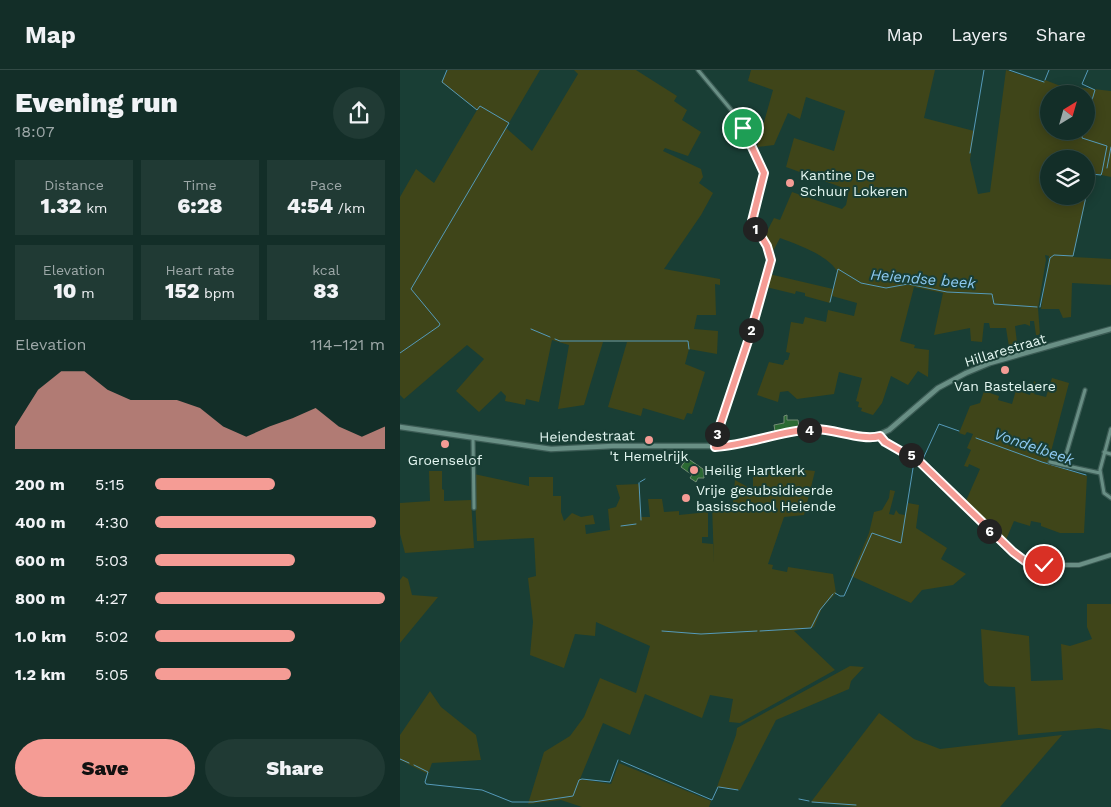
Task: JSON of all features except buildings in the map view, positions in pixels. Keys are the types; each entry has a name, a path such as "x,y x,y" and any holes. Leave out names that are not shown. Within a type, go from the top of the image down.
{"main road":[{"name":"Hillarestraat","path":"880,436 938,388 966,373 990,363 1111,328"},
{"name":"Heiendestraat","path":"400,426 551,449 613,446 715,447"},
{"path":"715,447 743,444 812,429 833,430 867,438 880,436"}],"street":[{"path":"698,70 738,118 764,169 764,180 752,214 752,221 767,246 771,260 750,335 718,431 715,447"},
{"path":"1063,465 1084,390"},
{"path":"1111,429 1100,473 1104,493 1111,498"},
{"path":"880,436 885,442 920,462 999,540 1025,561 1044,565 1079,565 1111,556"},
{"path":"473,438 474,508"},
{"path":"1104,452 1111,454"},
{"path":"1050,462 1100,473"}],"green space":[{"path":"448,70 540,70 506,128 532,151 578,74 574,70 636,70 677,96 674,101 687,110 682,120 701,132 688,156 665,148 663,151 701,169 703,177 699,183 713,193 701,215 664,269 720,279 720,285 715,284 716,315 697,315 694,329 718,331 717,354 689,349 685,364 705,372 692,414 687,413 684,420 643,408 641,416 608,407 627,342 603,342 584,405 558,409 569,345 552,340 539,402 526,399 525,405 505,401 506,396 501,391 479,412 456,391 484,359 467,345 404,399 400,395 400,197 416,169 434,183 477,110 441,82"},
{"path":"751,70 935,70 924,118 974,131 970,160 978,194 990,192 1006,70 1058,85 1040,85 1040,140 1095,140 1095,89 1111,91 1111,177 1095,174 1095,150 1040,150 1040,205 1085,205 1073,257 1111,259 1111,285 1072,283 1071,317 1063,318 1059,309 1041,309 1049,256 1045,255 1046,260 1038,308 1040,335 1036,335 1034,321 1030,321 1030,326 1025,324 1015,326 1018,351 1010,353 1006,328 990,328 989,323 984,323 982,342 971,341 970,328 934,335 943,293 914,287 900,341 915,345 914,348 929,350 928,377 918,371 908,385 891,376 882,403 873,415 861,411 862,408 858,407 859,402 856,401 862,378 839,372 834,394 797,399 788,391 780,392 778,402 757,395 769,362 783,365 785,360 788,360 790,353 786,352 791,322 803,324 805,317 826,322 828,310 854,316 857,303 832,296 830,303 805,296 805,293 796,291 795,294 766,287 769,274 833,289 837,271 826,260 811,251 780,238 772,253 764,237 774,218 780,220 792,192 842,209 846,205 849,190 786,167 794,138 834,151 845,111 806,97 800,119 788,113 774,145 757,147 773,90 748,81"},
{"path":"1052,378 1069,383 1048,463 1039,461 1087,476 1084,533 1060,533 1041,526 1041,523 1031,521 1030,526 1014,521 1005,542 965,503 980,469 969,464 968,467 964,466 971,450 967,448 973,434 967,432 965,435 959,433 970,406 980,403 984,391 999,396 998,400 1012,404 1016,390 1030,395 1034,381 1040,386 1034,394 1046,397"},
{"path":"794,469 815,471 804,515 784,517 768,564 773,565 772,569 787,572 788,567 833,574 836,593 822,608 814,627 794,631 835,670 740,723 729,722 733,699 710,695 702,718 645,694 630,735 603,723 580,779 611,784 619,763 711,801 709,807 582,807 561,800 528,804 544,752 570,736 584,717 600,678 636,693 650,646 596,622 595,636 575,634 564,668 530,655 533,622 528,578 536,576 534,538 477,541 474,474 529,486 529,477 553,477 553,496 561,496 561,512 564,521 572,513 581,517 593,515 595,524 585,525 586,534 610,530 608,509 616,507 620,498 616,485 639,484 641,517 650,517 648,499 662,499 664,512 679,511 679,515 708,512 708,537 702,537 702,543 713,544 714,564 712,504 733,503 735,480 753,490 753,472"},
{"path":"429,471 442,471 444,501 471,500 474,548 405,553 400,534 400,503 430,501"},
{"path":"890,490 895,491 889,514 894,515 896,510 899,514 905,515 908,503 919,505 916,528 947,548 941,559 966,574 953,585 922,590 911,603 851,576 869,533 874,512 882,510 889,498"},
{"path":"403,576 408,579 412,595 438,597 400,643 400,580"},
{"path":"1087,604 1111,604 1111,730 1099,728 1018,735 1015,687 989,686 984,682 981,629 1029,636 1031,681 1063,680 1061,644 1070,646 1092,639 1087,627"},
{"path":"850,666 864,667 851,681 849,689 776,720 740,790 717,787 737,728"},
{"path":"430,691 441,707 476,735 481,760 432,763 428,774 400,760 400,735"},
{"path":"879,713 914,739 940,749 1062,735 1000,807 857,807 811,802"}],"waterway":[{"path":"400,353 440,324 411,289 509,123 480,106 477,110 442,82 447,70"},
{"path":"970,153 984,70"},
{"path":"1009,70 1044,82"},
{"path":"1045,80 1049,70"},
{"name":"Heiendse beek","path":"1084,85 1082,84 1088,70"},
{"name":"Heiendse beek","path":"1040,307 1050,258 1054,255 1073,256 1091,174 1101,175 1102,172 1107,146 1088,140"},
{"path":"1107,168 1111,147"},
{"name":"Heiendse beek","path":"830,302 838,269 861,283 886,288 908,284 947,292 992,294 994,304 1037,307"},
{"path":"531,329 550,337"},
{"path":"555,339 560,341 688,341 689,349"},
{"path":"923,459 939,424 959,431"},
{"name":"Vondelbeek","path":"976,438 1042,462 1086,475"},
{"name":"Vondelbeek","path":"835,593 844,596 872,533 901,543 914,462"},
{"path":"640,482 645,479"},
{"path":"639,483 641,520"},
{"path":"621,526 636,524"},
{"name":"Vondelbeek","path":"760,631 811,628 820,610 833,594"},
{"path":"662,631 701,634 757,631"},
{"path":"400,759 409,763"},
{"path":"414,765 428,772 426,784 482,790 512,802 533,802 573,796 579,780 582,779 610,782 618,760"},
{"path":"621,761 712,800 718,787"},
{"path":"719,787 738,790"},
{"path":"799,799 809,801"},
{"path":"812,802 856,805"}],"place":[{"name":"Kantine De Schuur Lokeren","path":"790,183"},
{"name":"Van Bastelaere","path":"1005,370"},
{"name":"'t Hemelrijk","path":"649,440"},
{"name":"Groenselof","path":"445,444"},
{"name":"Heilig Hartkerk","path":"694,470"},
{"name":"Vrije gesubsidieerde basisschool Heiende","path":"686,498"}],"route":[{"path":"743,128 764,169 764,180 752,214 752,221 754,228 767,246 771,260 750,335 718,431 715,447 743,444 812,429 833,430 867,438 880,436 885,442 906,452 920,462 1013,552 1032,564 1044,565"}]}
